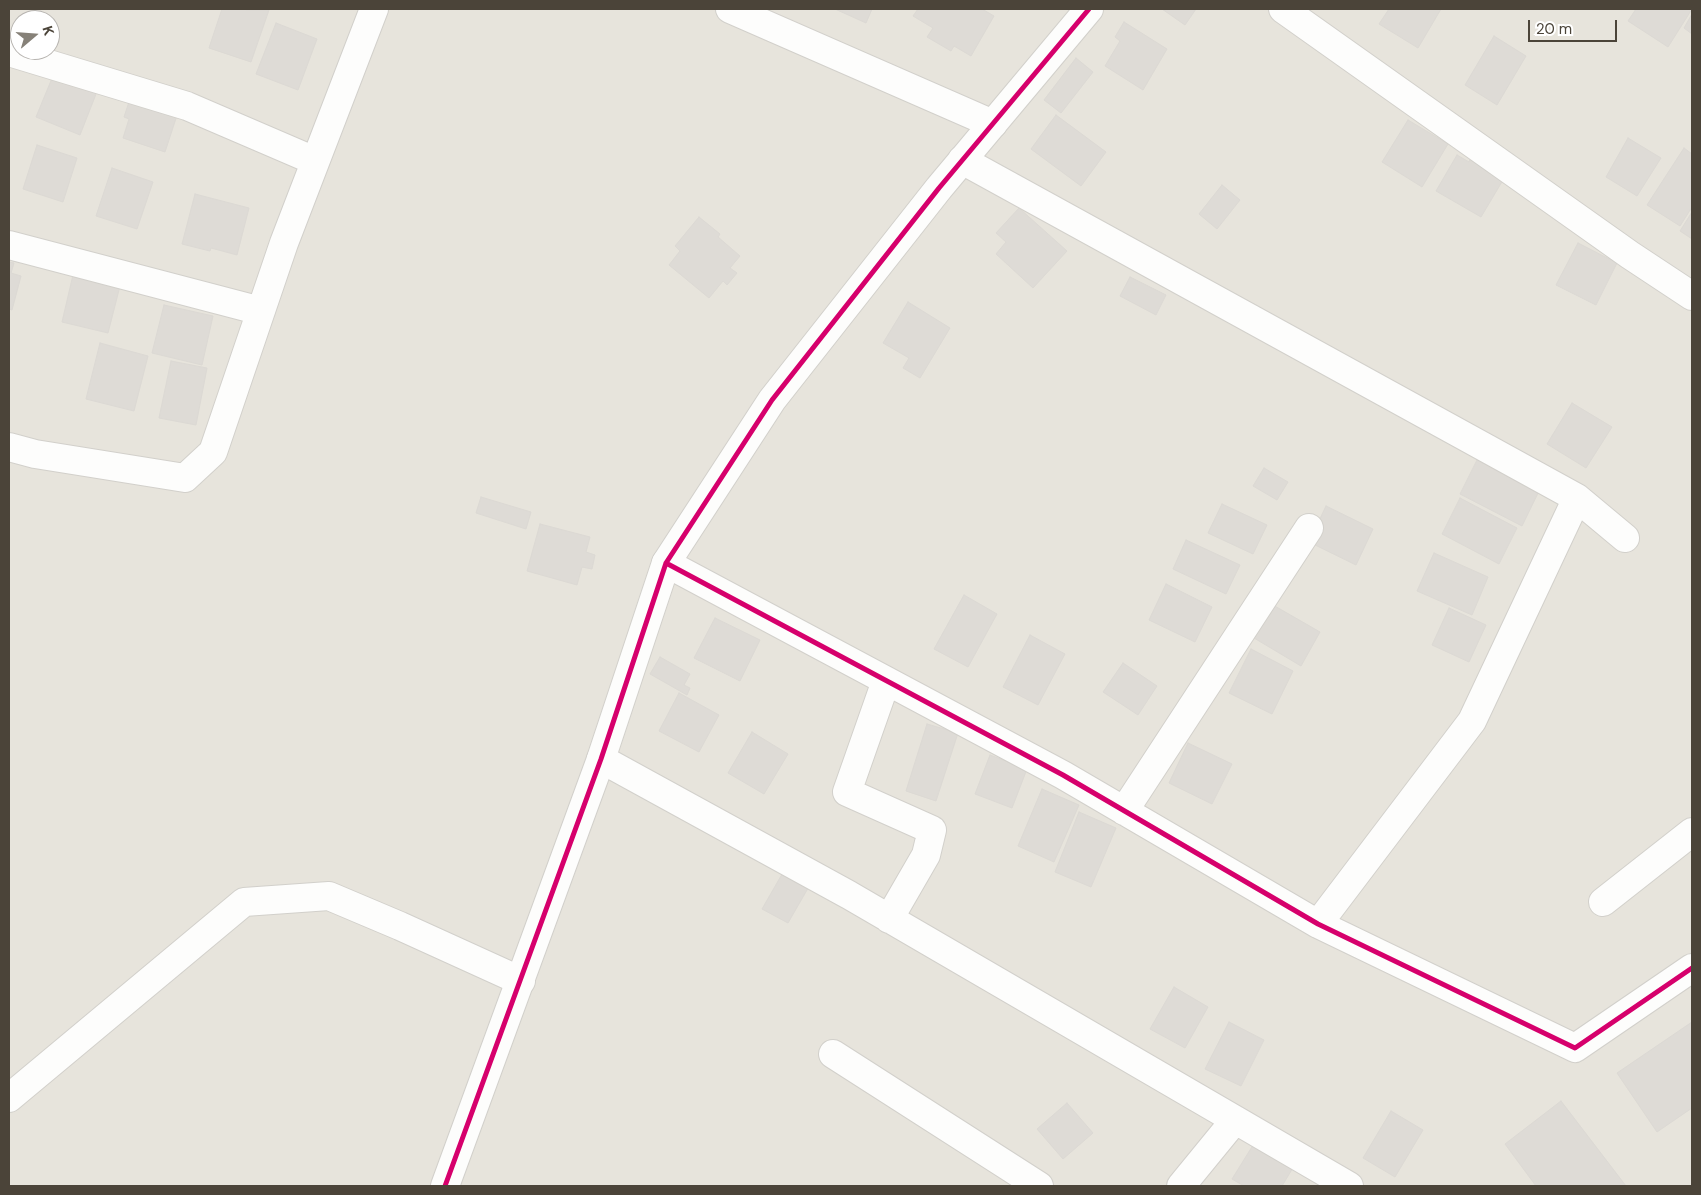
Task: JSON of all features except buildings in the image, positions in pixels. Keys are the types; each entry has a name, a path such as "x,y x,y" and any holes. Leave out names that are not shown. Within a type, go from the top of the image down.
{"street":[{"path":"9,447 35,454 185,478 213,452 284,243 374,9"},
{"path":"730,9 993,124"},
{"path":"445,1186 601,759 666,562 772,400 962,160 1089,9"},
{"path":"1283,9 1630,255 1692,296"},
{"path":"9,52 187,106 315,161"},
{"path":"962,160 1577,498 1625,538"},
{"path":"9,245 260,311"},
{"path":"1318,924 1472,721 1577,498"},
{"path":"1124,811 1309,528"},
{"path":"666,562 1063,775 1318,924 1575,1048 1692,968"},
{"path":"886,681 847,792 932,830 926,855 890,919"},
{"path":"601,759 890,919 1349,1186"},
{"path":"1603,902 1692,832"},
{"path":"9,1098 244,902 329,896 521,980"},
{"path":"833,1054 1039,1186"},
{"path":"1181,1186 1235,1120"}],"shaded area":[{"path":"9,9 1692,9 1692,1186 9,1186"}],"cycle path":[{"path":"445,1186 601,759 666,563 772,400 939,188 1089,9"},
{"path":"666,563 1063,775 1318,924 1575,1048 1692,968"}]}
